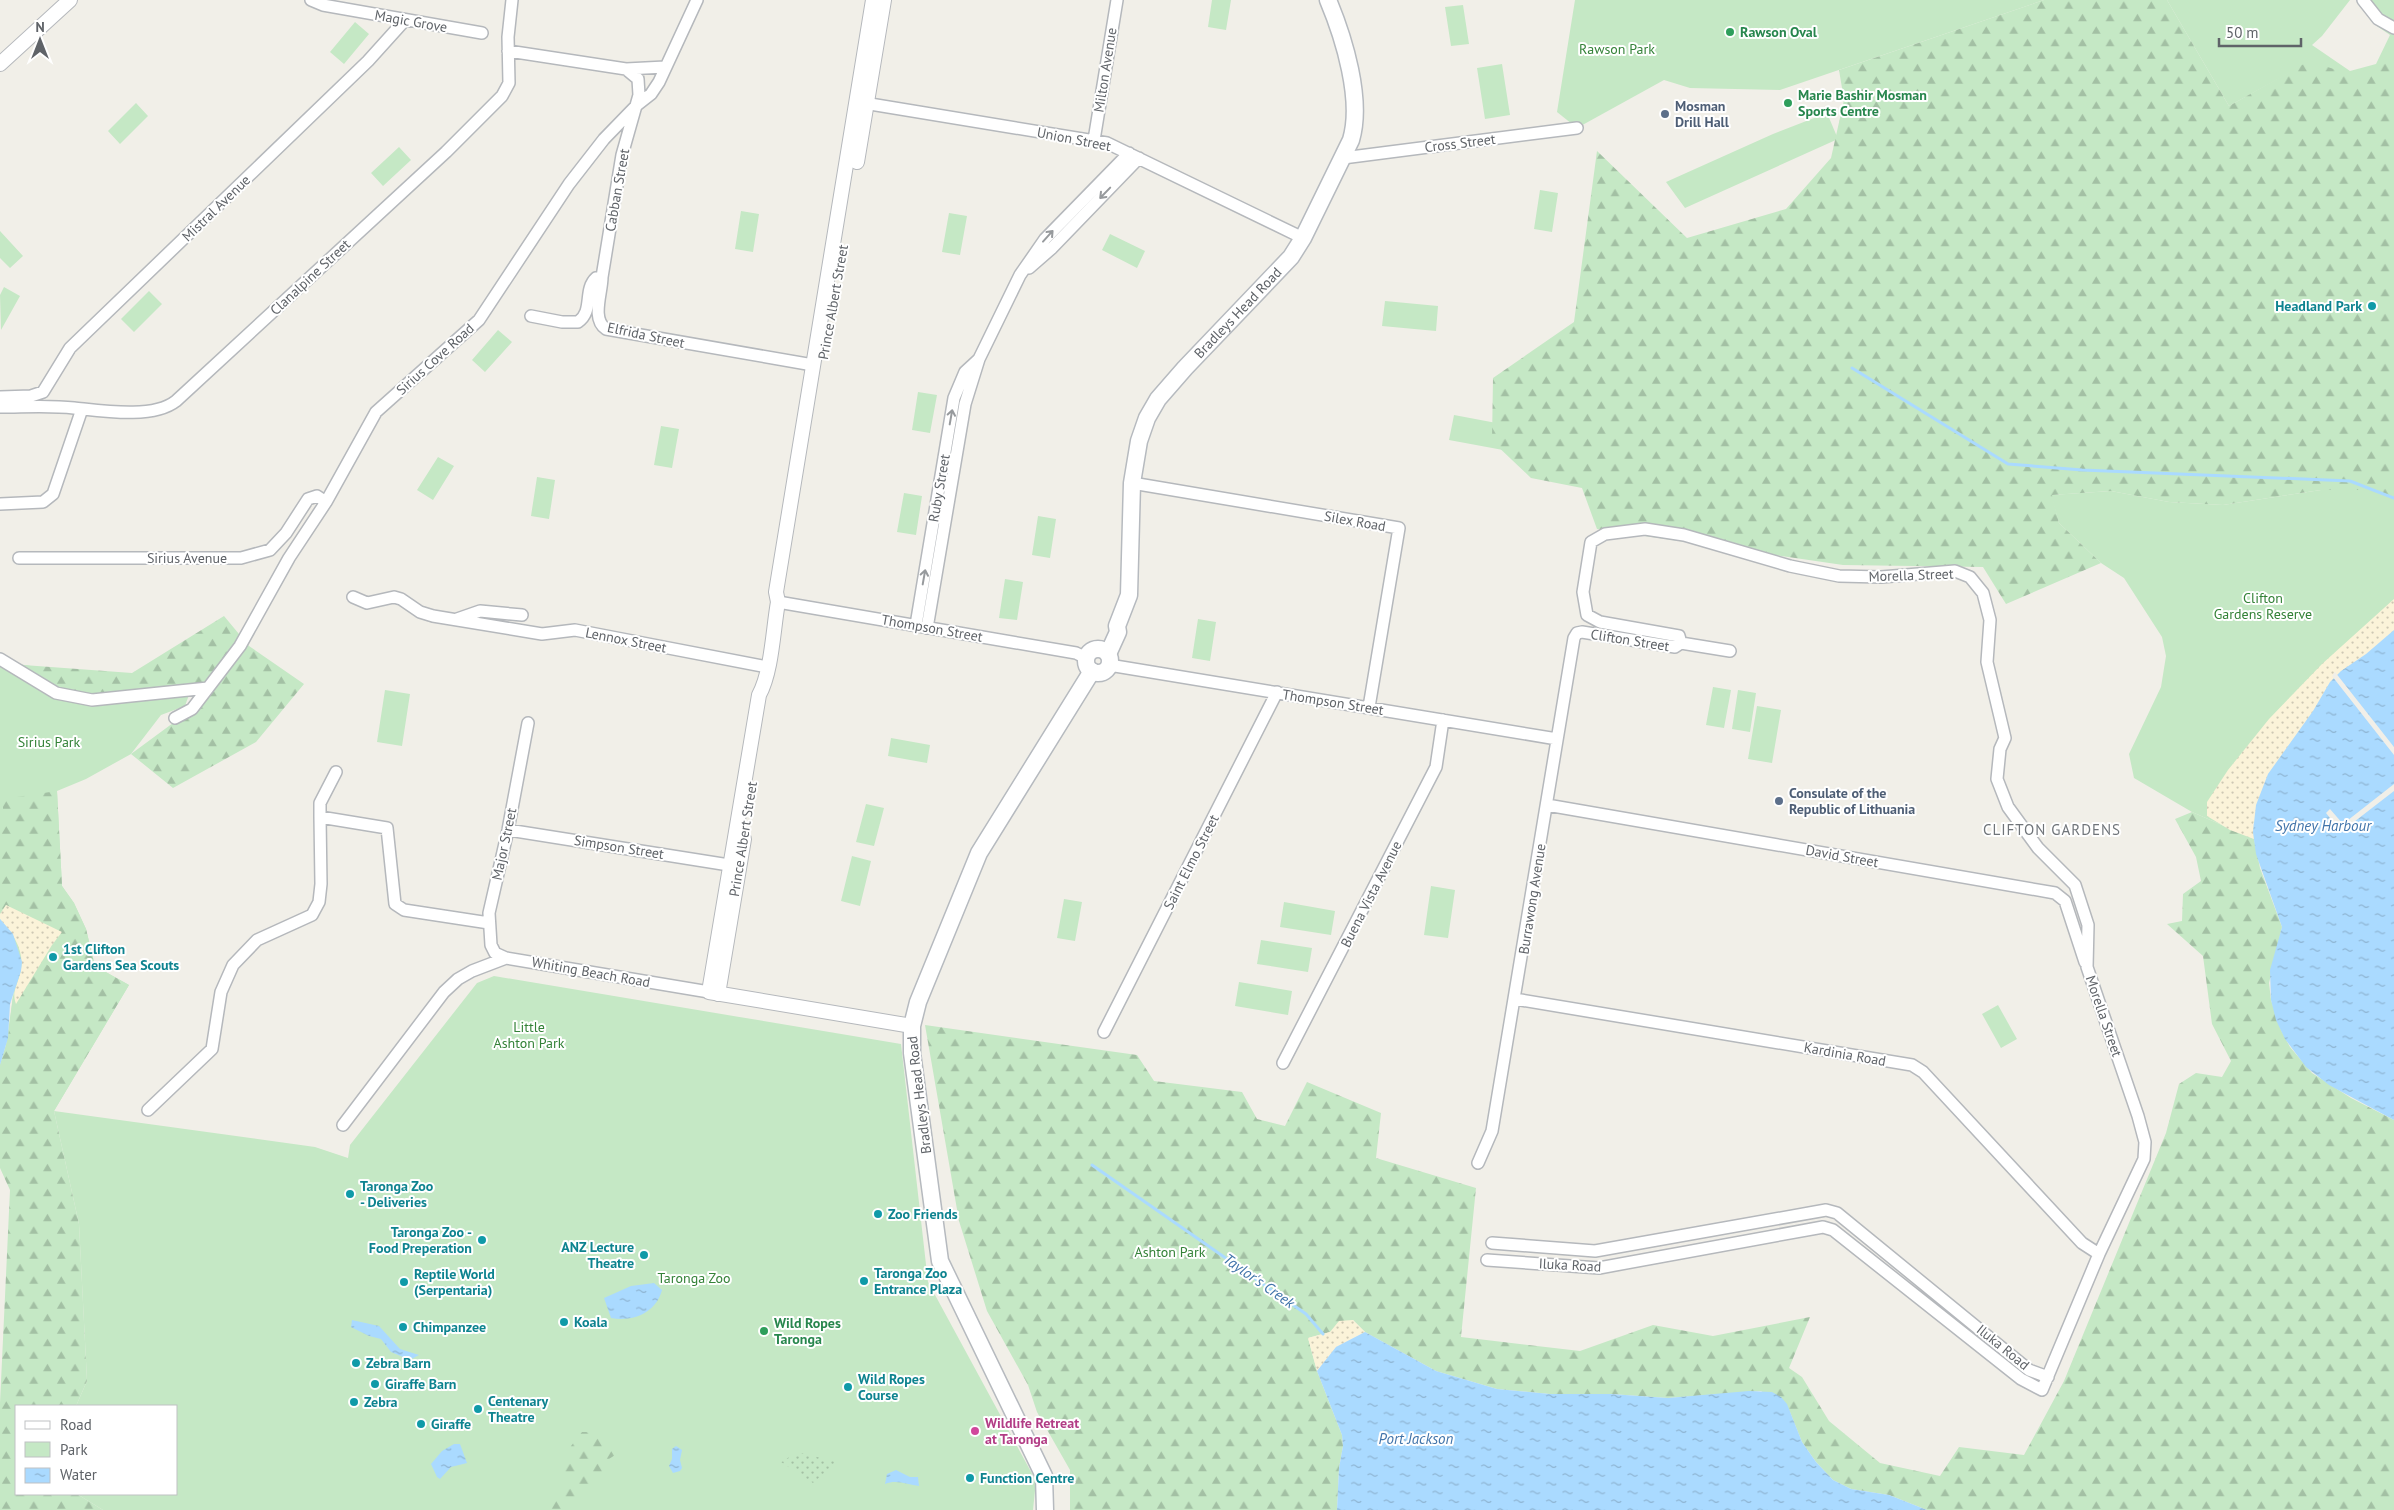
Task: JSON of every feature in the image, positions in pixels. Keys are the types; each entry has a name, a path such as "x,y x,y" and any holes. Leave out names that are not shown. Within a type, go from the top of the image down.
{"main road":[{"name":"Bradleys Head Road","path":"1045,1510 1044,1476 940,1261 912,1054 912,1026 918,1002 979,853 1098,659 1112,629 1117,626 1129,595 1132,483 1140,441 1147,418 1158,399 1185,368 1283,268 1303,238 1343,158 1355,125 1355,93 1328,0"}],"street":[{"path":"0,64 70,0"},
{"name":"Magic Grove","path":"311,0 323,5 482,33"},
{"name":"Clanalpine Street","path":"0,407 136,412 168,407 176,401 496,103 509,83 508,23 512,0"},
{"name":"Sirius Cove Road","path":"175,718 192,709 240,646 289,558 326,502 376,412 479,320 570,184 604,139 637,105 651,94 659,82 697,0"},
{"name":"Prince Albert Street","path":"778,602 784,593 862,102 874,0"},
{"name":"Prince Albert Street","path":"713,993 729,865 759,695 764,685 778,602 776,592 814,365 862,102 884,0"},
{"name":"Milton Avenue","path":"1094,140 1117,0"},
{"path":"2363,0 2378,19 2394,28"},
{"name":"Mistral Avenue","path":"0,396 31,396 43,392 70,348 368,61 405,20"},
{"path":"508,51 626,69 665,67"},
{"path":"626,69 638,79 639,95 637,105"},
{"name":"Union Street","path":"862,102 976,123 1094,140 1134,155 1303,238"},
{"name":"Cabban Street","path":"602,277 622,155 637,105"},
{"name":"Cross Street","path":"1343,158 1577,128"},
{"name":"Ruby Street","path":"921,626 954,398 966,372 979,359 1020,276 1052,248 1134,155"},
{"path":"531,316 562,322 578,322 587,312 591,285 596,278 602,277"},
{"name":"Elfrida Street","path":"602,277 598,316 601,326 606,329 814,365"},
{"path":"0,504 43,502 53,494 82,409"},
{"name":"Silex Road","path":"1132,483 1399,528 1368,707"},
{"name":"Sirius Avenue","path":"19,558 241,558 270,550 286,533 308,499 317,496 326,502"},
{"name":"Morella Street","path":"1591,542 1605,534 1645,529 1684,535 1790,566 1839,576 1881,577 1955,571 1970,578 1983,593 1990,620 1988,662 2005,738 2000,749 1998,779 2012,813 2038,848 2076,885 2088,925 2087,968 2138,1116 2145,1148 2144,1159 2100,1254 2048,1377"},
{"name":"Clifton Street","path":"1591,542 1583,592 1587,615 1600,622 1679,636 1681,642"},
{"name":"Lennox Street","path":"353,597 368,603 394,597 401,599 420,612 455,619 542,634 575,630 767,666"},
{"name":"Thompson Street","path":"778,602 1076,653 1098,659 1278,692 1557,739"},
{"name":"Lennox Street","path":"455,619 480,611 522,615"},
{"name":"Clifton Street","path":"1577,633 1675,647 1681,642 1730,650"},
{"name":"Burrawong Avenue","path":"1478,1163 1492,1131 1574,638 1577,633"},
{"path":"0,659 56,693 92,700 208,688"},
{"name":"Prince Albert Street","path":"713,993 767,697 764,685"},
{"name":"Saint Elmo Street","path":"1104,1032 1278,692"},
{"name":"Buena Vista Avenue","path":"1283,1063 1436,767 1444,720"},
{"name":"Major Street","path":"506,958 495,953 491,944 489,913 508,830 528,723"},
{"path":"148,1110 212,1049 221,992 232,965 258,940 312,915 319,902 321,884 320,803 336,772"},
{"name":"David Street","path":"1547,805 2055,893 2066,901 2087,968"},
{"path":"320,817 387,828 394,904 404,910 489,923"},
{"name":"Simpson Street","path":"508,830 729,865"},
{"path":"343,1125 444,992 458,980 472,972 506,958"},
{"name":"Whiting Beach Road","path":"506,958 912,1026"},
{"name":"Kardinia Road","path":"1515,999 1912,1065 1924,1072 2082,1243 2100,1254"},
{"name":"Iluka Road","path":"1487,1260 1599,1268 1823,1227 1834,1230 2021,1380 2042,1390 2048,1377 2029,1370 1837,1213 1826,1210 1595,1250 1492,1243"}],"green space":[{"path":"1212,0 1231,0 1226,30 1208,27"},
{"name":"Rawson Park","path":"1575,0 2044,0 1780,90 1690,88 1664,80 1577,128 1557,112"},
{"path":"2044,0 2167,0 2229,106 2309,61 2346,73 2379,72 2394,40 2394,496 2369,490 2321,490 2223,505 2169,502 2111,491 2052,495 2059,523 2101,563 2006,604 1983,567 1843,565 1597,529 1582,488 1531,478 1492,441 1493,378 1574,322 1597,151 1687,238 1786,209 1831,158 1844,100 1839,70"},
{"name":"Clifton Gardens Reserve","path":"2167,0 2350,0 2322,36 2312,45 2350,71 2376,64 2390,35 2374,24 2357,0 2394,0 2394,635 2253,823 2254,839 2192,812 2134,778 2129,754 2161,687 2166,656 2162,637 2124,578 2101,563 2059,523 2051,495 2111,491 2169,502 2223,505 2321,490 2369,490 2309,62 2229,106"},
{"path":"1463,5 1469,44 1451,46 1445,7"},
{"path":"355,22 369,34 344,64 330,52"},
{"path":"1502,64 1510,115 1485,119 1477,68"},
{"path":"136,103 148,116 120,144 108,131"},
{"path":"1827,113 1838,139 1685,208 1666,182 1773,134"},
{"path":"399,147 411,160 383,186 371,173"},
{"path":"1540,190 1558,193 1552,232 1534,229"},
{"path":"741,211 759,214 753,252 735,249"},
{"path":"949,213 967,216 960,255 942,252"},
{"path":"0,231 23,256 10,268 0,258"},
{"path":"1110,234 1145,251 1137,268 1102,250"},
{"path":"4,287 20,296 1,330 0,295"},
{"path":"149,291 162,304 134,332 121,319"},
{"path":"1385,301 1438,306 1436,331 1382,326"},
{"path":"498,330 512,342 485,372 472,360"},
{"path":"918,392 937,395 930,433 912,430"},
{"path":"1454,415 1507,425 1503,450 1449,440"},
{"path":"661,426 679,429 672,468 654,465"},
{"path":"438,457 454,466 433,500 417,490"},
{"path":"537,477 555,480 549,519 531,516"},
{"path":"904,493 922,496 916,535 897,532"},
{"path":"1038,516 1056,519 1050,558 1032,555"},
{"path":"1005,579 1023,582 1017,620 999,618"},
{"path":"224,616 249,646 304,684 256,742 173,788 131,754 192,709 207,688 123,698 56,693 10,664 132,673"},
{"path":"1198,619 1216,622 1210,661 1192,658"},
{"name":"Sirius Park","path":"0,661 190,692 185,706 161,715 131,754 86,779 57,791 62,886 74,903 86,929 95,966 129,985 54,1111 0,1103 0,1065 6,1046 14,990 13,934 0,919"},
{"path":"1713,687 1731,690 1724,728 1706,725"},
{"path":"385,690 410,694 402,746 377,742"},
{"path":"1738,690 1756,693 1750,732 1732,729"},
{"path":"1757,706 1781,710 1772,763 1748,759"},
{"path":"891,738 930,745 927,763 888,756"},
{"path":"57,791 62,886 74,903 86,929 95,966 129,985 54,1111 79,1224 87,1381 76,1405 15,1405 15,1495 79,1495 103,1510 0,1510 0,1403 10,1190 0,1168 0,1065 8,1038 13,995 16,1003 42,962 54,969 64,951 52,945 61,932 6,905 0,914 0,825 3,822 3,799"},
{"path":"866,804 884,808 874,846 856,842"},
{"name":"Ashton Park","path":"2192,812 2254,839 2260,868 2282,927 2269,983 2271,1000 2281,1030 2290,1047 2312,1073 2351,1098 2394,1120 2394,1510 1927,1510 1889,1495 1851,1489 1833,1480 1816,1462 1802,1442 1790,1412 1761,1391 1668,1398 1611,1394 1550,1394 1497,1389 1436,1371 1365,1332 1353,1320 1330,1332 1308,1338 1317,1371 1342,1435 1343,1446 1339,1468 1337,1510 1070,1510 1070,1470 1037,1412 1028,1385 987,1311 959,1221 925,1025 1137,1055 1154,1081 1242,1092 1257,1119 1285,1126 1307,1082 1381,1113 1376,1158 1476,1188 1461,1337 1580,1351 1653,1325 1713,1336 1810,1317 1789,1368 1802,1377 1829,1421 1880,1463 1940,1476 1959,1447 2024,1455 2064,1381 2166,1133 2179,1084 2196,1073 2222,1077 2231,1061 2212,1024 2203,956 2167,924 2182,921 2183,894 2201,881 2196,857 2175,819"},
{"path":"852,856 871,861 860,906 841,901"},
{"path":"1431,886 1455,890 1448,938 1424,935"},
{"path":"1064,899 1082,902 1075,941 1057,938"},
{"path":"1284,902 1335,911 1331,935 1280,927"},
{"path":"1261,940 1312,948 1308,972 1257,964"},
{"name":"Taronga Zoo","path":"494,976 901,1044 928,1282 1036,1481 1033,1510 103,1510 79,1495 178,1495 178,1405 76,1405 87,1381 79,1224 54,1111 315,1147 348,1158 350,1145 477,983"},
{"path":"1239,982 1292,991 1288,1015 1235,1006"},
{"path":"1998,1005 2017,1039 2001,1048 1982,1014"},
{"path":"582,1432 594,1433 603,1437 611,1443 618,1453 603,1463 610,1476 576,1500 576,1510 549,1510 544,1500 564,1482 557,1473 567,1463 571,1446"},
{"path":"801,1453 837,1462 813,1483 781,1462"}],"sand":[{"path":"2394,599 2394,635 2253,823 2254,839 2230,830 2207,816 2207,802 2228,770 2269,719 2322,664"},
{"path":"6,905 62,932 16,1004 14,994 22,961 15,939 0,919 0,914"},
{"path":"1353,1320 1365,1332 1336,1347 1317,1371 1308,1338 1330,1332 1339,1321"}],"water":[{"name":"Sydney Harbour","path":"2394,630 2394,1120 2329,1085 2306,1067 2285,1039 2276,1020 2271,1000 2270,970 2282,927 2256,854 2253,832 2256,805 2268,774 2313,711 2330,682 2341,671 2366,654"},
{"path":"0,919 13,934 22,962 21,971 10,1004 8,1038 0,1065"},
{"path":"654,1283 662,1290 655,1305 649,1310 627,1319 611,1318 604,1298 631,1286"},
{"path":"352,1320 379,1326 400,1349 419,1355 410,1360 391,1352 381,1339 369,1336 351,1327"},
{"name":"Port Jackson","path":"1365,1332 1436,1371 1497,1389 1550,1394 1611,1394 1668,1398 1749,1391 1772,1392 1781,1397 1787,1404 1802,1442 1816,1462 1833,1480 1851,1489 1889,1495 1927,1510 1337,1510 1339,1468 1343,1446 1342,1435 1317,1371 1336,1347"},
{"path":"454,1444 460,1444 467,1463 451,1467 440,1479 437,1477 431,1464 442,1451"},
{"path":"676,1446 682,1450 680,1460 682,1468 680,1471 673,1473 669,1466 672,1459 672,1449"},
{"path":"896,1470 910,1477 918,1477 919,1486 898,1482 885,1484 887,1474"}],"pier":[{"path":"2335,672 2394,747 2394,755 2332,676"},
{"path":"2394,784 2394,791 2341,832 2326,813 2330,809 2343,824"}],"waterway":[{"path":"1852,368 2008,464 2082,470 2350,481 2394,498"},
{"name":"Taylor's Creek","path":"1092,1165 1306,1314 1323,1334"}],"place":[{"name":"Rawson Oval","path":"1730,32"},
{"name":"Marie Bashir Mosman Sports Centre","path":"1788,103"},
{"name":"Mosman Drill Hall","path":"1665,114"},
{"name":"Headland Park","path":"2372,306"},
{"name":"Consulate of the Republic of Lithuania","path":"1779,801"},
{"name":"1st Clifton Gardens Sea Scouts","path":"53,957"},
{"name":"Taronga Zoo - Deliveries","path":"350,1194"},
{"name":"Zoo Friends","path":"878,1214"},
{"name":"Taronga Zoo - Food Preperation","path":"482,1240"},
{"name":"ANZ Lecture Theatre","path":"644,1255"},
{"name":"Taronga Zoo Entrance Plaza","path":"864,1281"},
{"name":"Reptile World (Serpentaria)","path":"404,1282"},
{"name":"Koala","path":"564,1322"},
{"name":"Chimpanzee","path":"403,1327"},
{"name":"Wild Ropes Taronga","path":"764,1331"},
{"name":"Zebra Barn","path":"356,1363"},
{"name":"Giraffe Barn","path":"375,1384"},
{"name":"Wild Ropes Course","path":"848,1387"},
{"name":"Zebra","path":"354,1402"},
{"name":"Centenary Theatre","path":"478,1409"},
{"name":"Giraffe","path":"421,1424"},
{"name":"Wildlife Retreat at Taronga","path":"975,1431"},
{"name":"Function Centre","path":"970,1478"}],"district":[{"name":"CLIFTON GARDENS","path":"2052,830"}],"park label":[{"name":"Little Ashton Park","path":"529,1036"}]}
